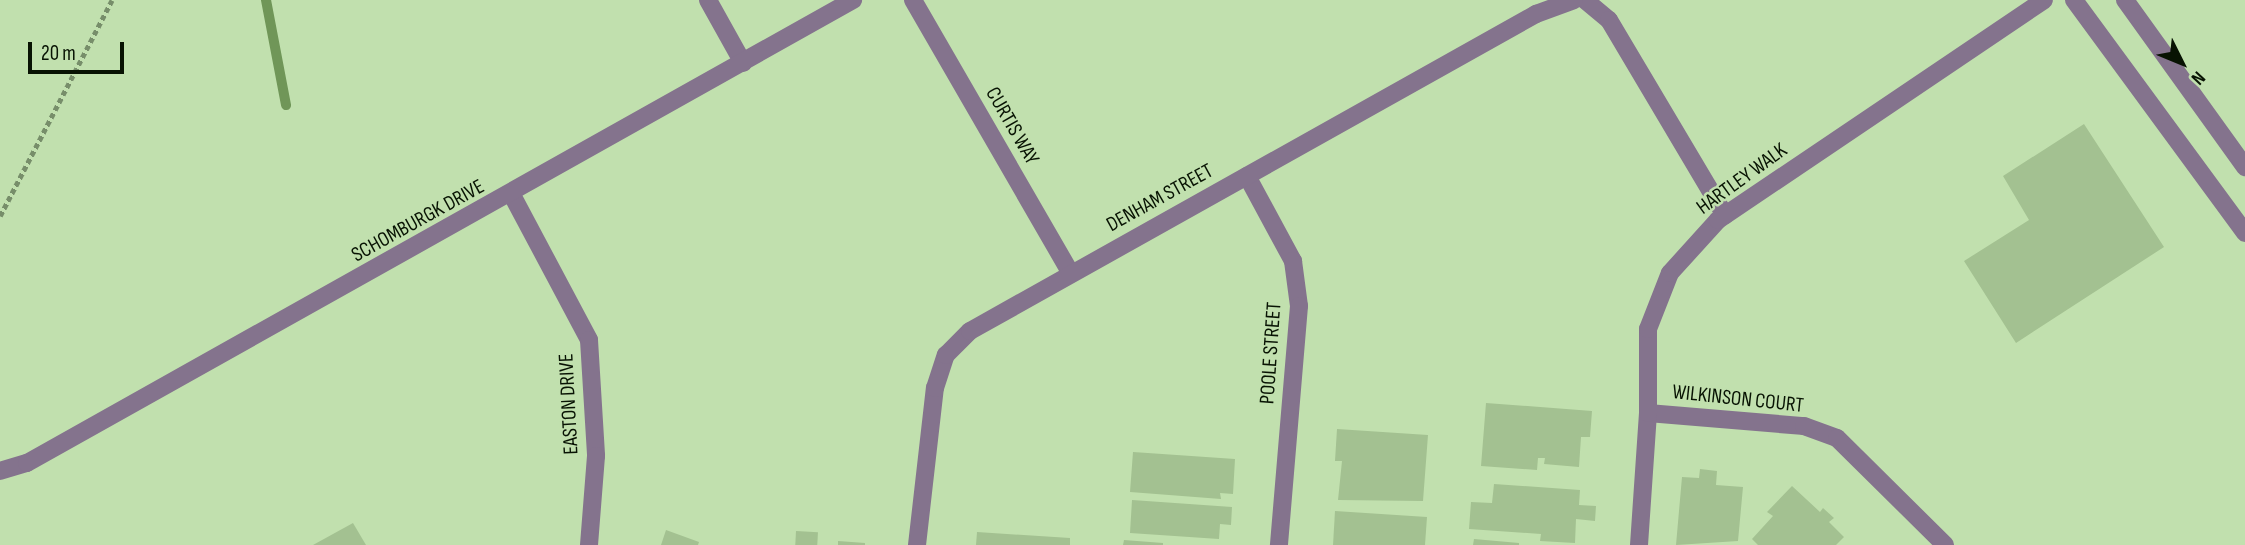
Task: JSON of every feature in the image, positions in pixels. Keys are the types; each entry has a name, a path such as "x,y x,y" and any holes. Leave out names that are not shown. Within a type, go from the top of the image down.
{"street":[{"path":"708,0 743,63"},
{"name":"SCHOMBURGK DRIVE","path":"0,471 27,463 512,195 853,0"},
{"name":"CURTIS WAY","path":"913,0 1072,274"},
{"name":"DENHAM STREET","path":"917,545 934,388 946,355 970,331 1536,14 1574,0"},
{"path":"1585,0 1609,20 1725,215"},
{"name":"HARTLEY WALK","path":"1639,545 1648,413 1648,329 1670,272 1725,215 2044,0"},
{"path":"2074,0 2245,233"},
{"path":"2125,0 2245,167"},
{"name":"POOLE STREET","path":"1247,176 1293,261 1299,306 1279,545"},
{"name":"EASTON DRIVE","path":"512,195 589,340 596,456 589,545"},
{"name":"WILKINSON COURT","path":"1648,413 1804,426 1837,438 1945,545"}],"path":[{"path":"0,216 112,0"}],"building":[{"path":"2084,124 2164,247 2016,343 1964,261 2029,220 2003,176"},
{"path":"1486,403 1592,411 1590,437 1581,437 1579,467 1544,464 1545,458 1538,458 1537,470 1481,466"},
{"path":"1337,429 1428,435 1423,501 1338,500 1342,461 1335,461"},
{"path":"1133,452 1235,459 1233,494 1220,493 1221,499 1130,492"},
{"path":"1700,469 1717,471 1716,485 1743,487 1738,541 1676,545 1682,477 1699,478"},
{"path":"1494,484 1580,490 1579,505 1596,506 1595,521 1576,519 1575,543 1540,541 1541,534 1469,529 1471,502 1492,503"},
{"path":"1792,486 1820,512 1823,508 1834,518 1829,522 1844,537 1836,545 1758,545 1752,539 1773,516 1767,512"},
{"path":"1132,500 1232,507 1231,525 1220,524 1219,539 1130,533"},
{"path":"1335,511 1427,517 1425,545 1333,545"},
{"path":"353,523 366,545 313,545"},
{"path":"666,530 699,542 698,545 661,545"},
{"path":"796,531 818,532 817,545 795,545"},
{"path":"977,532 1070,538 1070,545 976,545"},
{"path":"1474,539 1519,543 1519,545 1473,545"},
{"path":"1124,540 1163,543 1163,545 1123,545"},
{"path":"838,541 865,543 865,545 838,545"}],"waterway":[{"path":"266,0 286,105"}]}
